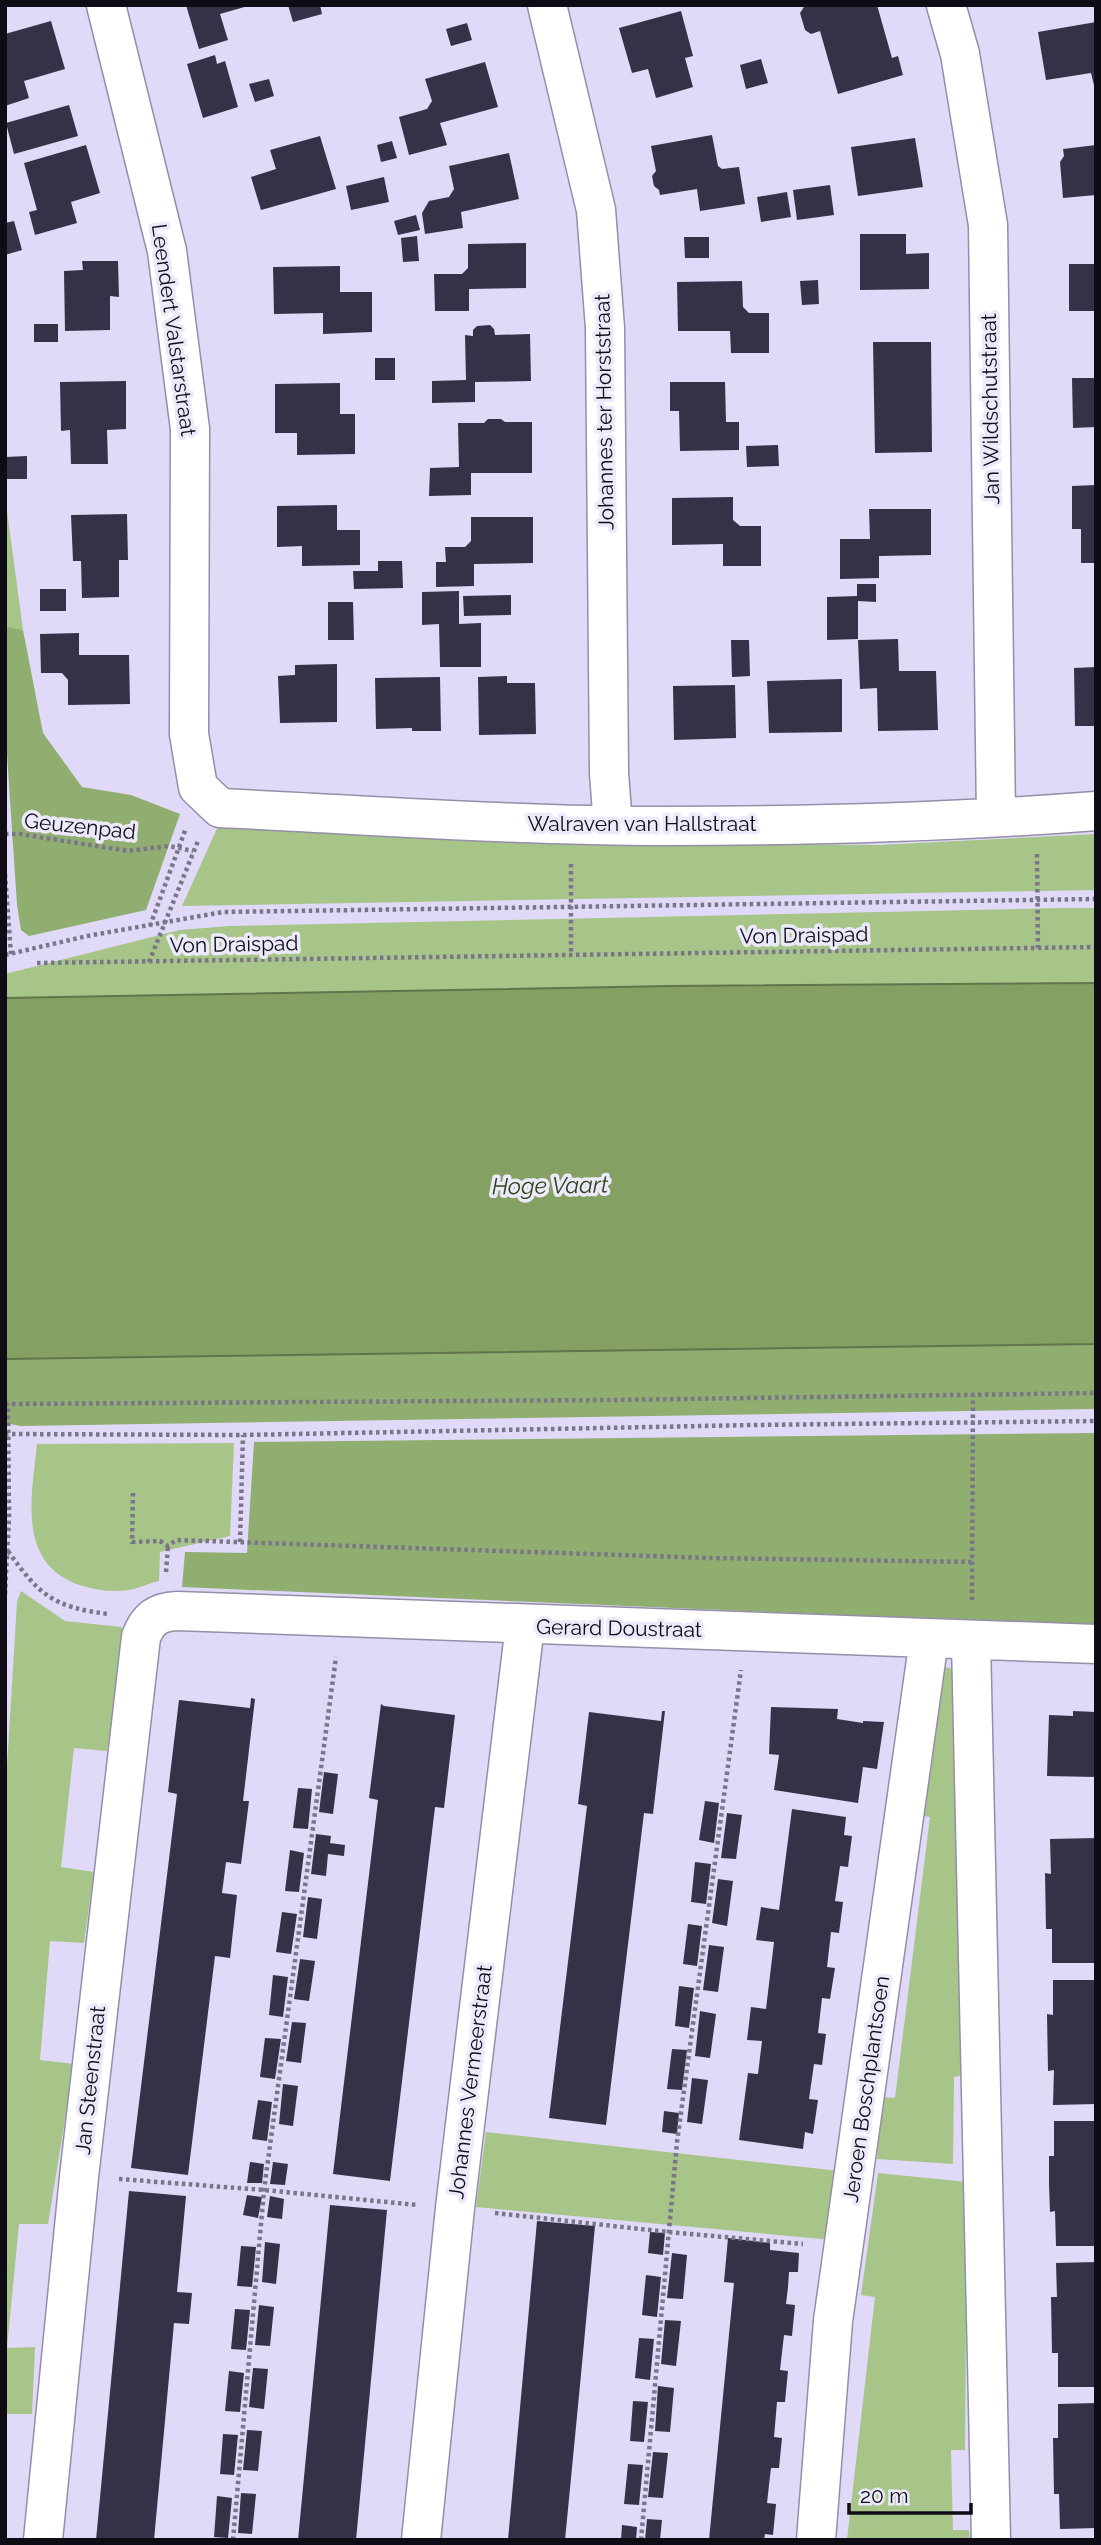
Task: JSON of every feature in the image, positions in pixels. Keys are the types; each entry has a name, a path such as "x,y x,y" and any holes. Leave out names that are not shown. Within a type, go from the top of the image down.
{"street":[{"name":"Leendert Valstarstraat","path":"106,5 167,251 190,429 189,734 198,787"},
{"name":"Johannes ter Horststraat","path":"547,5 596,210 605,328 609,773 613,825"},
{"name":"Jan Wildschutstraat","path":"946,5 960,54 988,225 996,817"},
{"name":"Walraven van Hallstraat","path":"198,787 220,808 570,825 896,822 1096,811"},
{"name":"Gerard Doustraat","path":"147,1623 162,1611 1096,1644"},
{"name":"Jan Steenstraat","path":"43,2540 95,2038 141,1637 147,1623"},
{"name":"Johannes Vermeerstraat","path":"421,2540 455,2208 524,1625"},
{"name":"Jeroen Boschplantsoen","path":"816,2540 834,2321 929,1639"},
{"path":"971,1641 991,2540"}],"path":[{"name":"Von Draispad","path":"150,926 198,787"},
{"path":"1036,816 1038,948"},
{"path":"570,825 571,954"},
{"name":"Geuzenpad","path":"5,834 128,851 179,846 193,851"},
{"name":"Von Draispad","path":"149,962 199,837"},
{"path":"5,874 8,955"},
{"name":"Von Draispad","path":"8,955 87,936 223,912 1096,900"},
{"name":"Von Draispad","path":"37,963 1096,947"},
{"path":"5,1594 7,1404 1096,1392"},
{"path":"971,1641 972,1395"},
{"path":"7,1434 243,1435 1096,1421"},
{"path":"240,1542 243,1435"},
{"path":"133,1493 131,1542 160,1541 168,1546 176,1540 695,1558 973,1562"},
{"path":"7,1550 33,1585 54,1601 79,1610 133,1617 147,1623"},
{"path":"233,2540 264,2190 341,1618"},
{"path":"641,2540 677,2142 746,1631"}],"shaded area":[{"path":"5,496 23,630 5,626"},
{"path":"5,626 23,630 43,733 82,787 131,795 180,814 146,910 29,936 21,930 5,724"},
{"path":"220,822 577,843 878,845 1096,834 1096,890 182,906"},
{"path":"1096,908 1096,983 670,986 5,998 5,974 180,930 229,926"},
{"path":"1096,1344 1096,1409 21,1426 5,1423 5,1359"},
{"path":"1096,1433 1096,1626 182,1587 185,1552 247,1553 254,1442"},
{"path":"234,1443 230,1536 160,1552 159,1581 121,1591 93,1589 74,1583 56,1572 43,1558 36,1542 31,1504 37,1444"},
{"path":"21,1591 65,1621 121,1627 126,1636 107,1751 74,1748 61,1867 94,1872 84,1943 50,1941 40,2060 74,2064 48,2224 19,2224 7,2348 35,2347 32,2414 5,2414 5,1799 17,1602"},
{"path":"946,1667 956,1670 966,2075 954,2077 953,2164 877,2159 883,2097 895,2098 930,1817 918,1815 940,1669"},
{"path":"486,2132 840,2171 833,2240 476,2207"},
{"path":"878,2173 967,2182 965,2450 951,2450 953,2530 969,2530 970,2540 847,2540 875,2297 861,2295"}],"water":[{"name":"Hoge Vaart","path":"1096,983 1096,1344 5,1359 5,998 670,986"}],"building":[{"path":"186,5 248,6 220,14 228,40 199,49"},
{"path":"288,5 320,5 322,14 293,22"},
{"path":"877,5 892,58 898,56 903,75 838,94 820,31 811,34 805,30 800,13 804,7"},
{"path":"681,11 693,56 685,58 693,87 656,98 648,69 632,73 619,28"},
{"path":"51,21 65,69 24,81 29,98 5,106 5,34"},
{"path":"1096,22 1096,93 1091,73 1046,80 1038,32"},
{"path":"467,23 472,40 451,46 446,29"},
{"path":"215,55 217,64 225,61 238,107 203,118 187,64"},
{"path":"761,59 768,83 746,89 740,65"},
{"path":"485,62 498,107 440,123 447,145 409,155 399,117 427,109 432,101 425,79"},
{"path":"269,79 274,96 255,102 249,84"},
{"path":"69,105 78,136 14,154 6,123"},
{"path":"712,135 718,166 722,169 739,167 745,204 700,211 697,189 660,195 652,176 656,171 651,146"},
{"path":"320,136 336,189 261,210 251,177 276,169 270,150"},
{"path":"915,138 923,187 858,196 851,147"},
{"path":"392,141 397,158 381,162 377,145"},
{"path":"86,145 100,193 71,202 77,223 35,235 29,212 37,210 24,163"},
{"path":"1096,145 1096,195 1063,198 1060,162 1064,156 1063,149"},
{"path":"509,153 519,199 461,212 463,228 425,234 422,213 429,201 449,197 454,189 449,166"},
{"path":"384,177 389,202 351,210 346,186"},
{"path":"830,185 834,215 797,220 793,190"},
{"path":"787,192 791,217 761,222 757,197"},
{"path":"416,215 420,230 398,235 394,221"},
{"path":"14,221 22,250 5,255 5,223"},
{"path":"860,234 906,234 906,254 929,253 929,289 860,290"},
{"path":"417,236 419,261 403,262 401,238"},
{"path":"684,237 709,237 709,258 685,258"},
{"path":"526,243 526,288 469,289 469,311 435,311 434,274 462,274 468,268 468,244"},
{"path":"82,261 118,261 119,297 110,296 110,330 65,331 64,271 83,270"},
{"path":"1069,264 1096,264 1096,311 1069,311"},
{"path":"340,266 340,292 372,292 372,332 323,334 323,313 274,314 273,267"},
{"path":"818,280 819,304 802,305 800,281"},
{"path":"742,281 743,307 749,313 769,313 769,353 731,353 730,331 678,331 677,282"},
{"path":"34,324 58,324 58,342 34,342"},
{"path":"490,325 495,335 530,334 531,381 475,382 475,402 432,403 432,381 466,380 465,335 473,336 473,330 477,326"},
{"path":"873,342 931,342 932,452 875,453"},
{"path":"375,358 395,358 395,380 375,380"},
{"path":"1072,378 1096,378 1096,427 1073,428"},
{"path":"126,381 126,429 107,430 108,464 71,464 70,430 61,431 60,382"},
{"path":"670,382 725,382 726,422 739,422 739,450 680,451 679,411 670,411"},
{"path":"340,383 340,414 355,414 355,454 297,455 297,433 275,433 275,384"},
{"path":"488,419 532,422 532,473 471,473 471,495 429,496 430,468 459,467 458,423 484,423"},
{"path":"778,445 779,466 747,467 746,446"},
{"path":"27,456 27,479 5,479 5,457"},
{"path":"1096,485 1096,563 1081,563 1081,529 1072,529 1072,486"},
{"path":"733,497 733,520 740,526 761,526 761,566 723,566 723,544 672,545 672,498"},
{"path":"337,505 337,530 360,530 360,565 302,566 302,546 277,547 277,506"},
{"path":"869,509 931,509 931,555 879,556 879,578 840,579 840,539 870,539"},
{"path":"127,514 128,560 119,560 119,597 82,598 81,561 73,561 71,515"},
{"path":"471,517 533,517 533,563 474,564 474,586 436,587 436,562 446,562 445,547 465,547 471,541"},
{"path":"378,561 402,561 403,588 354,589 353,571 378,571"},
{"path":"857,584 876,584 876,602 858,601 858,639 827,640 827,597 857,596"},
{"path":"40,589 66,589 66,611 40,611"},
{"path":"459,591 459,624 481,623 481,667 440,667 439,624 422,625 422,592"},
{"path":"511,595 511,615 464,616 463,596"},
{"path":"328,602 353,602 354,640 328,640"},
{"path":"79,633 79,655 129,655 130,704 68,705 68,680 62,673 41,673 40,634"},
{"path":"898,639 899,671 936,671 938,730 878,731 877,688 860,689 858,640"},
{"path":"731,640 749,640 750,676 732,677"},
{"path":"337,664 337,722 280,723 278,676 295,675 295,665"},
{"path":"1096,667 1096,726 1075,726 1074,668"},
{"path":"507,676 507,683 535,683 536,734 479,735 478,677"},
{"path":"440,677 441,731 412,731 412,728 376,729 375,678"},
{"path":"842,679 842,732 769,733 767,681"},
{"path":"735,685 736,738 674,740 673,686"},
{"path":"251,1698 255,1699 243,1801 249,1801 241,1864 226,1862 222,1893 237,1895 230,1958 215,1956 188,2175 131,2168 177,1794 168,1792 179,1700 250,1708"},
{"path":"381,1704 455,1715 444,1808 435,1807 390,2181 333,2174 378,1800 369,1798"},
{"path":"771,1707 838,1709 837,1719 863,1723 884,1722 877,1769 863,1767 858,1803 774,1790 779,1755 769,1754"},
{"path":"662,1711 665,1711 653,1814 644,1813 606,2125 549,2118 587,1806 578,1804 589,1712 661,1721"},
{"path":"1073,1711 1096,1712 1096,1777 1047,1776 1049,1715 1073,1716"},
{"path":"324,1772 338,1774 333,1814 319,1812"},
{"path":"298,1788 312,1789 308,1829 293,1828"},
{"path":"705,1801 719,1803 714,1843 699,1840"},
{"path":"792,1809 846,1817 844,1835 852,1836 848,1867 840,1866 835,1901 843,1902 839,1933 831,1932 827,1967 835,1968 830,1999 822,1998 818,2033 826,2034 822,2065 814,2064 809,2099 818,2100 813,2134 805,2132 803,2149 739,2140 748,2073 758,2074 762,2041 747,2040 751,2007 766,2009 774,1942 756,1940 761,1907 779,1910"},
{"path":"727,1813 742,1815 736,1859 721,1858"},
{"path":"316,1834 331,1836 330,1843 345,1845 344,1856 328,1854 326,1876 311,1874"},
{"path":"1096,1838 1096,1963 1052,1963 1052,1929 1046,1929 1045,1873 1051,1874 1050,1839"},
{"path":"290,1850 304,1853 299,1892 285,1891"},
{"path":"695,1862 711,1864 706,1904 691,1902"},
{"path":"718,1879 733,1881 727,1926 712,1923"},
{"path":"308,1897 322,1899 317,1939 303,1937"},
{"path":"282,1912 297,1914 291,1954 276,1952"},
{"path":"688,1924 702,1926 697,1966 683,1964"},
{"path":"709,1945 724,1947 718,1992 703,1990"},
{"path":"300,1959 315,1961 309,2001 294,1999"},
{"path":"273,1975 288,1977 283,2017 269,2015"},
{"path":"1053,1980 1096,1980 1096,2104 1053,2105 1054,2070 1048,2071 1047,2014 1053,2015"},
{"path":"679,1986 694,1988 689,2028 675,2026"},
{"path":"700,2011 716,2014 710,2058 695,2056"},
{"path":"292,2022 306,2023 301,2063 286,2061"},
{"path":"265,2038 281,2039 275,2079 260,2077"},
{"path":"672,2049 687,2050 682,2090 667,2089"},
{"path":"692,2078 708,2080 702,2124 687,2122"},
{"path":"283,2084 298,2086 293,2126 279,2124"},
{"path":"258,2100 272,2102 267,2141 252,2139"},
{"path":"664,2111 679,2113 677,2134 662,2132"},
{"path":"1054,2121 1096,2121 1096,2246 1056,2246 1055,2211 1050,2212 1049,2184 1049,2156 1054,2156"},
{"path":"250,2162 264,2164 262,2183 247,2183"},
{"path":"273,2162 288,2164 285,2185 270,2184"},
{"path":"129,2191 186,2196 177,2292 192,2293 189,2324 174,2323 154,2540 96,2540"},
{"path":"247,2195 262,2197 258,2218 243,2215"},
{"path":"270,2196 284,2199 282,2219 267,2217"},
{"path":"330,2205 387,2210 356,2540 298,2540"},
{"path":"537,2221 595,2226 565,2540 508,2540"},
{"path":"650,2232 665,2233 663,2255 648,2253"},
{"path":"728,2238 770,2243 770,2250 799,2253 798,2272 789,2272 786,2304 795,2305 792,2336 784,2335 780,2370 788,2371 785,2402 777,2402 774,2437 782,2438 779,2468 771,2468 767,2503 776,2504 773,2535 765,2534 764,2540 709,2540 734,2283 724,2282"},
{"path":"265,2242 280,2244 276,2284 262,2282"},
{"path":"241,2246 256,2247 252,2287 237,2286"},
{"path":"672,2253 687,2255 683,2299 667,2298"},
{"path":"1096,2262 1096,2387 1058,2387 1058,2353 1052,2353 1051,2297 1057,2297 1056,2263"},
{"path":"646,2275 661,2277 657,2317 642,2315"},
{"path":"259,2305 274,2307 270,2346 255,2345"},
{"path":"235,2309 250,2310 246,2350 231,2349"},
{"path":"665,2320 681,2321 676,2366 661,2364"},
{"path":"639,2338 654,2339 650,2380 635,2378"},
{"path":"253,2368 268,2369 264,2409 249,2407"},
{"path":"229,2371 244,2373 240,2412 225,2411"},
{"path":"658,2386 674,2388 670,2432 655,2431"},
{"path":"633,2401 648,2402 644,2442 630,2441"},
{"path":"1096,2403 1096,2528 1060,2529 1059,2494 1054,2494 1053,2438 1058,2438 1058,2404"},
{"path":"247,2430 262,2431 258,2471 243,2470"},
{"path":"223,2434 238,2435 234,2475 220,2474"},
{"path":"653,2452 668,2453 663,2498 648,2497"},
{"path":"628,2464 643,2465 639,2505 624,2504"},
{"path":"241,2493 256,2494 252,2534 238,2533"},
{"path":"217,2496 232,2498 228,2538 214,2537"},
{"path":"647,2519 662,2520 660,2540 645,2540"},
{"path":"622,2525 637,2527 636,2540 621,2540"}]}
